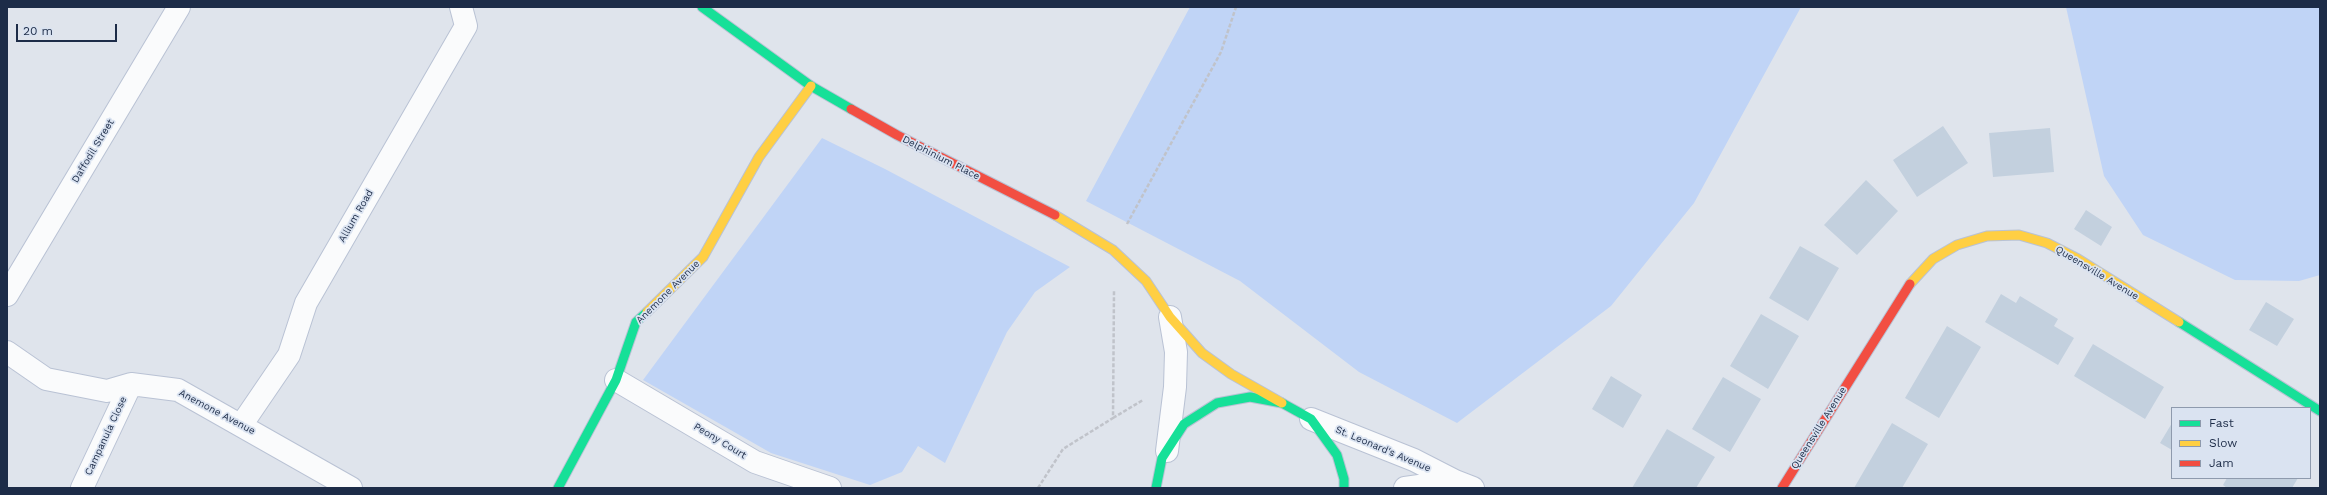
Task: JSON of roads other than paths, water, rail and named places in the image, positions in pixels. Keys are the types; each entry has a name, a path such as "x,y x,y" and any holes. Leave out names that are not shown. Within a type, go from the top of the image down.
{"street":[{"name":"Daffodil Street","path":"7,295 178,7"},
{"name":"Allium Road","path":"242,424 290,354 306,303 466,26 461,7"},
{"name":"Delphinium Place","path":"702,7 811,86 897,136 1047,210 1113,250 1146,282 1170,317 1202,353 1231,374 1311,419"},
{"name":"Anemone Avenue","path":"558,488 616,380 636,322 703,257 759,157 811,86"},
{"name":"Queensville Avenue","path":"1782,488 1912,281 1933,259 1956,245 1987,236 2019,235 2046,243 2072,256 2320,411"},
{"name":"Delphinium Place","path":"1167,451 1175,387 1176,352 1170,317"},
{"name":"Anemone Avenue","path":"7,352 46,379 107,391 130,384 178,390 242,424 351,488"},
{"name":"Peony Court","path":"616,380 755,462 830,488"},
{"name":"Campanula Close","path":"82,488 130,384"},
{"path":"1156,488 1162,458 1184,424 1217,403 1250,397 1282,403"},
{"path":"1311,419 1337,455 1344,479 1344,488"},
{"name":"St. Leonard's Avenue","path":"1311,419 1414,460 1464,485"},
{"name":"St. Leonard's Avenue","path":"1405,488 1464,485"}]}
